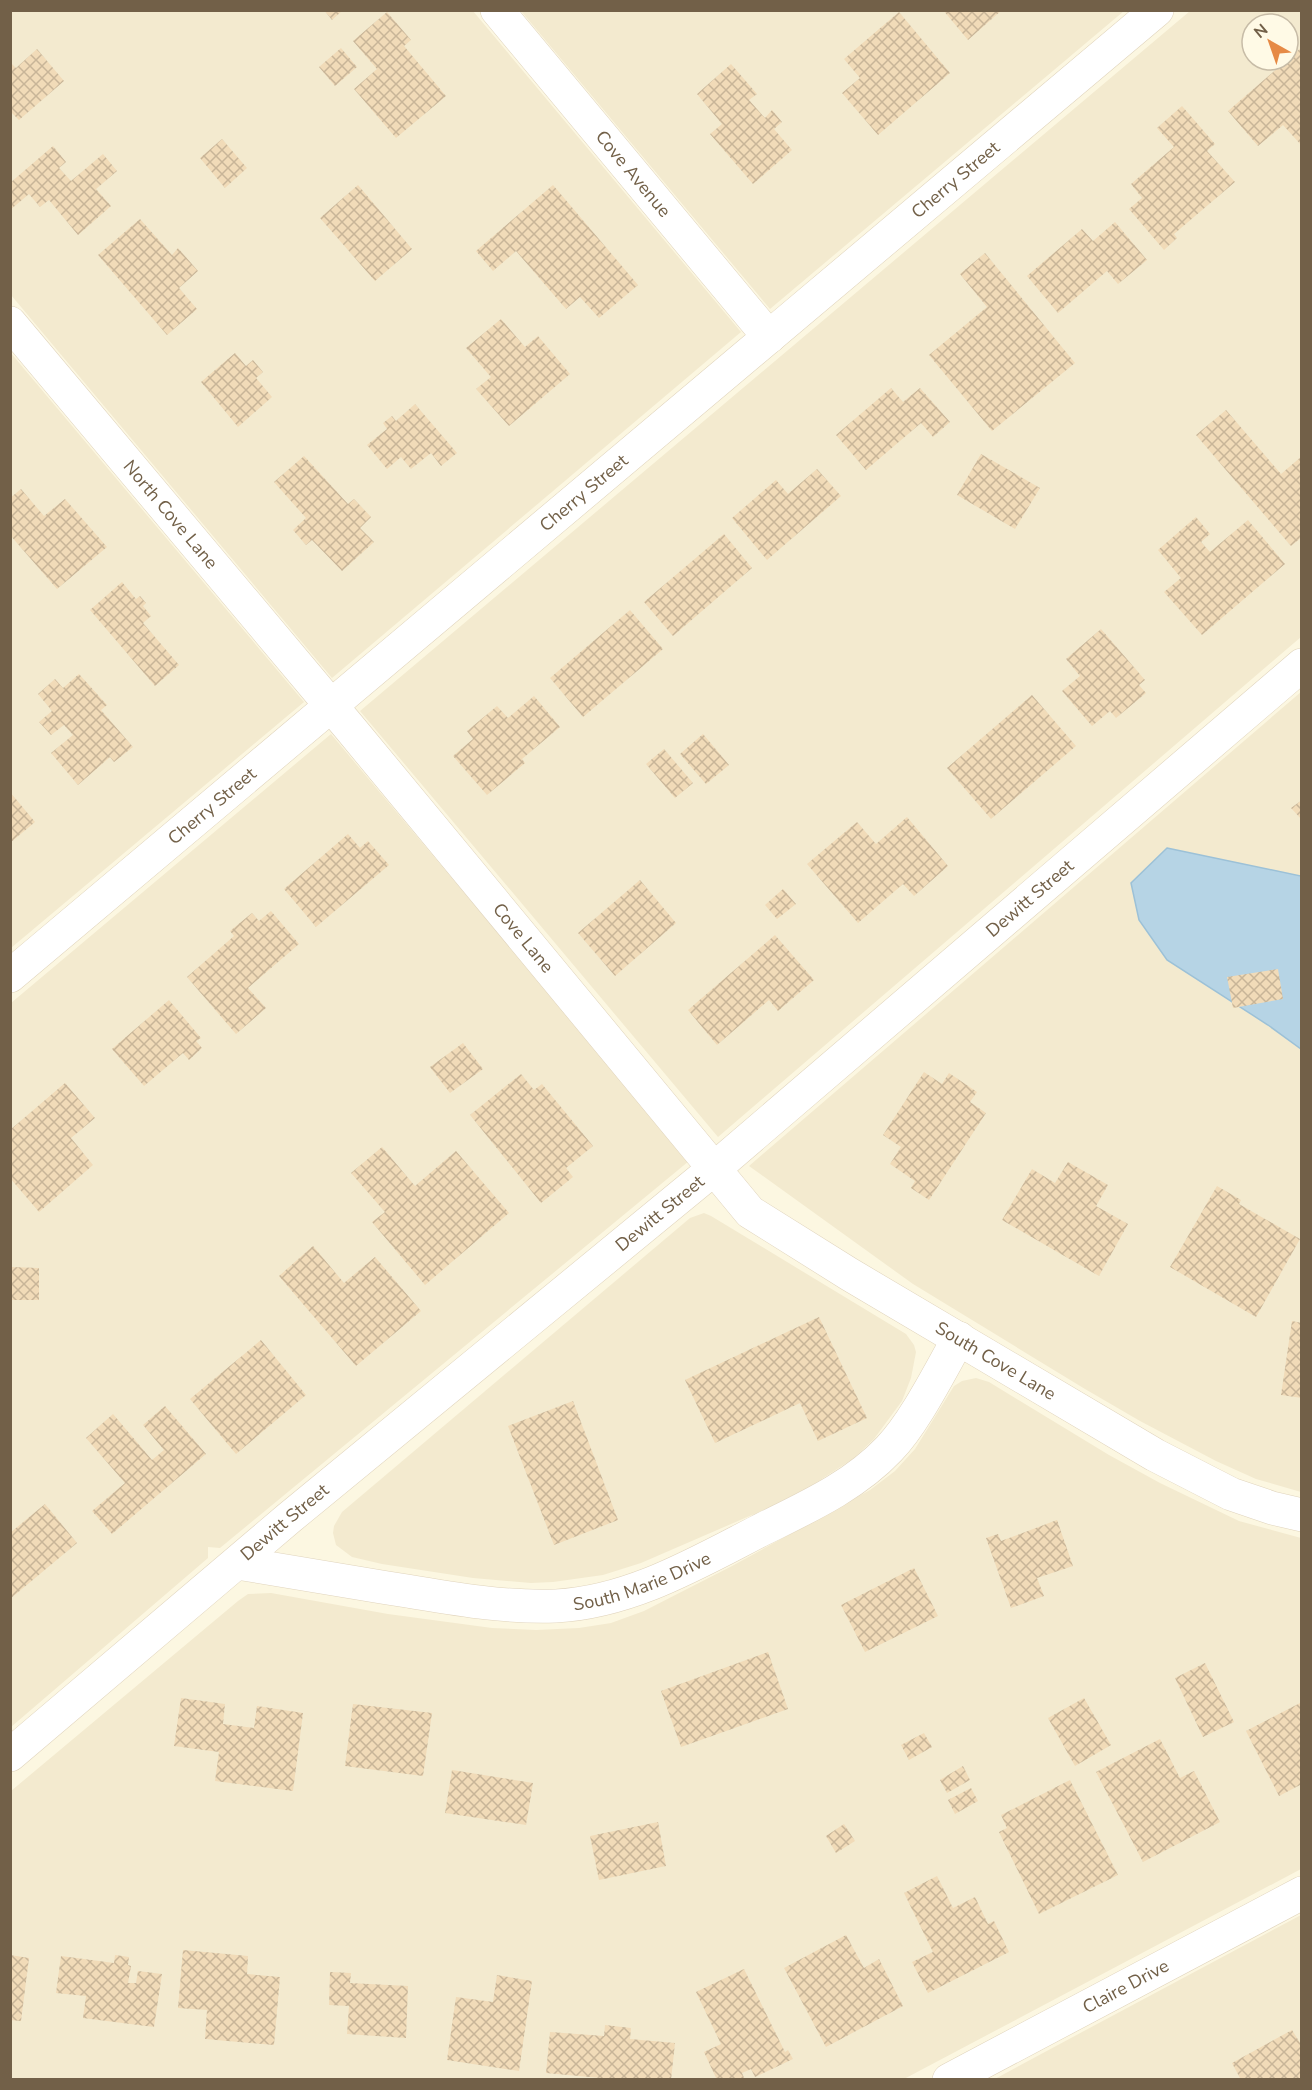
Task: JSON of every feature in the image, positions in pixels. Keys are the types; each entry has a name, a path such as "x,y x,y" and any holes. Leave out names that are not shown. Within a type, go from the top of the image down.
{"street":[{"name":"Cove Avenue","path":"496,10 769,337"},
{"name":"Cherry Street","path":"10,976 1157,10"},
{"name":"North Cove Lane","path":"10,323 332,706"},
{"name":"Dewitt Street","path":"10,1755 237,1563 715,1168 1302,665"},
{"name":"Cove Lane","path":"332,706 715,1168"},
{"name":"South Cove Lane","path":"715,1168 750,1212 1115,1433 1186,1472 1252,1502 1302,1515"},
{"name":"South Marie Drive","path":"237,1563 469,1601 518,1606 558,1606 624,1593 665,1578 728,1547 826,1497 865,1471 890,1449 904,1431 959,1338"},
{"name":"Claire Drive","path":"949,2079 1302,1893"}],"shaded area":[{"path":"10,11 473,11 741,332 332,678 11,295"},
{"path":"521,11 1124,11 770,309"},
{"path":"1190,11 1301,11 1301,637 718,1137 360,711"},
{"path":"10,352 304,702 11,948 10,948"},
{"path":"1301,692 1301,876 1167,848 1268,1025 1301,1049 1301,1492 1256,1479 1216,1461 1085,1389 913,1284 749,1166"},
{"path":"331,734 689,1161 220,1548 208,1547 208,1558 11,1727 11,1003"},
{"path":"704,1213 906,1334 914,1345 916,1352 911,1378 902,1401 874,1439 854,1458 811,1486 768,1508 641,1563 603,1575 531,1583 473,1578 352,1557 336,1545 334,1526 342,1512 690,1218"},
{"path":"976,1378 989,1382 1109,1455 1160,1483 1239,1521 1301,1538 1301,1869 904,2079 11,2080 11,1791 238,1601 248,1594 271,1593 388,1614 492,1628 536,1630 579,1628 611,1623 644,1611 732,1566 870,1490 895,1471 915,1449 954,1386 962,1381"},
{"path":"1301,1915 1301,2079 993,2080 1084,2031"}],"water":[{"path":"1167,848 1301,876 1301,1049 1167,960 1139,920 1131,883"}],"building":[{"path":"324,10 343,10 332,20"},
{"path":"943,10 1002,10 968,40"},
{"path":"387,12 411,40 404,46 446,96 396,138 354,89 377,69 353,41"},
{"path":"899,12 950,73 878,135 842,93 860,78 844,59"},
{"path":"1302,47 1302,146 1283,125 1258,146 1228,111 1273,72 1300,72 1300,49"},
{"path":"341,48 357,67 335,86 319,67"},
{"path":"37,49 64,81 19,120 10,111 10,62 16,68"},
{"path":"731,64 757,94 749,100 765,118 772,110 782,122 774,129 792,150 753,184 710,134 722,124 697,94"},
{"path":"1182,106 1215,144 1207,151 1235,182 1174,234 1177,238 1164,250 1129,209 1142,198 1131,184 1174,147 1157,128"},
{"path":"222,139 247,168 225,188 200,158"},
{"path":"53,146 66,162 59,168 71,181 103,154 117,171 96,189 111,206 78,235 49,200 40,207 29,194 10,210 10,183"},
{"path":"358,185 412,249 375,281 320,218"},
{"path":"553,185 638,285 599,318 580,297 566,309 516,251 493,271 476,251"},
{"path":"140,219 172,255 178,248 198,271 179,288 197,309 167,335 98,255"},
{"path":"1115,222 1147,260 1118,284 1107,271 1058,313 1027,276 1082,229 1093,241"},
{"path":"985,253 1075,363 992,431 929,355 987,307 960,274"},
{"path":"501,319 525,347 538,336 570,374 509,426 476,389 491,377 466,348"},
{"path":"235,353 246,366 253,360 263,372 256,378 272,397 238,427 201,382"},
{"path":"891,388 903,402 920,388 950,422 933,437 921,423 866,470 836,435"},
{"path":"415,404 457,453 441,466 431,453 411,469 401,457 387,469 367,445 387,429 383,423 392,416 396,421"},
{"path":"1226,410 1281,474 1302,456 1302,537 1291,546 1196,435"},
{"path":"981,454 1040,488 1015,529 957,495"},
{"path":"304,456 348,504 354,499 371,517 360,528 374,542 342,571 312,540 306,545 293,530 306,518 274,482"},
{"path":"817,469 841,496 767,560 732,518 776,480 788,494"},
{"path":"21,489 44,516 65,499 107,547 57,589 10,535 10,498"},
{"path":"1196,517 1210,534 1201,542 1210,552 1248,520 1285,564 1202,635 1164,592 1181,578 1158,550"},
{"path":"724,534 752,568 673,636 644,602"},
{"path":"122,582 136,599 140,596 146,603 143,606 151,616 143,623 179,665 155,686 90,610"},
{"path":"630,610 663,649 583,717 550,678"},
{"path":"1101,629 1145,680 1139,685 1146,693 1116,718 1110,711 1092,726 1062,691 1080,676 1066,659"},
{"path":"79,674 107,705 101,710 133,747 114,762 110,757 78,785 51,753 73,735 64,725 51,735 39,722 52,711 38,694 55,679 63,688"},
{"path":"1032,695 1076,746 991,819 947,768"},
{"path":"534,696 560,727 522,759 525,763 487,795 453,756 473,739 467,731 497,706 508,718"},
{"path":"703,734 729,765 706,784 680,754"},
{"path":"664,749 693,783 675,798 646,764"},
{"path":"10,792 35,822 10,843"},
{"path":"1302,800 1302,820 1291,808"},
{"path":"907,817 948,866 914,896 903,884 858,923 807,864 857,822 876,844"},
{"path":"348,834 360,848 368,841 389,865 316,927 284,889"},
{"path":"640,880 676,923 615,976 578,933"},
{"path":"783,889 796,904 777,919 765,905"},
{"path":"271,911 299,944 248,988 266,1008 236,1034 187,977 234,936 230,931 252,913 259,921"},
{"path":"775,935 814,980 778,1011 769,1000 717,1045 688,1010"},
{"path":"1278,969 1283,999 1233,1008 1227,977"},
{"path":"169,1000 201,1038 196,1041 202,1048 189,1060 183,1053 144,1086 112,1049"},
{"path":"463,1043 483,1069 450,1093 430,1067"},
{"path":"924,1072 942,1084 949,1073 977,1092 970,1102 986,1113 929,1200 911,1188 915,1181 890,1164 901,1147 883,1135"},
{"path":"521,1074 534,1090 542,1084 593,1146 566,1168 573,1177 541,1203 470,1115"},
{"path":"65,1083 95,1118 71,1138 93,1165 39,1212 10,1178 10,1130"},
{"path":"382,1147 415,1186 456,1151 509,1213 425,1285 372,1222 385,1212 351,1173"},
{"path":"1068,1162 1108,1185 1096,1206 1128,1224 1099,1276 1002,1220 1032,1169 1055,1183"},
{"path":"1217,1186 1241,1200 1239,1204 1300,1239 1256,1317 1170,1267"},
{"path":"313,1246 344,1283 375,1257 421,1311 356,1366 279,1276"},
{"path":"11,1267 39,1268 39,1300 10,1300"},
{"path":"819,1317 867,1418 818,1441 800,1403 715,1443 685,1380"},
{"path":"1292,1321 1302,1323 1302,1398 1281,1395"},
{"path":"261,1340 306,1395 236,1454 190,1399"},
{"path":"573,1401 618,1520 554,1545 508,1426"},
{"path":"165,1406 206,1454 112,1534 92,1511 125,1483 86,1438 113,1414 152,1460 164,1450 143,1425"},
{"path":"45,1504 77,1543 10,1599 10,1533"},
{"path":"1057,1520 1073,1566 1037,1578 1044,1596 1011,1608 986,1538 998,1534 1001,1541"},
{"path":"914,1568 938,1616 865,1652 841,1605"},
{"path":"768,1652 788,1709 681,1747 661,1691"},
{"path":"1205,1663 1234,1722 1203,1737 1175,1678"},
{"path":"181,1698 225,1704 223,1724 254,1728 257,1706 303,1713 293,1791 215,1781 219,1752 174,1746"},
{"path":"1084,1698 1111,1745 1075,1766 1048,1718"},
{"path":"1302,1702 1302,1784 1279,1796 1246,1731"},
{"path":"353,1704 432,1713 423,1776 345,1766"},
{"path":"924,1733 932,1747 909,1760 901,1745"},
{"path":"1160,1739 1180,1778 1194,1771 1220,1822 1143,1862 1096,1772"},
{"path":"963,1766 970,1780 947,1793 940,1780"},
{"path":"452,1770 533,1783 526,1825 445,1813"},
{"path":"1070,1780 1118,1875 1039,1914 999,1832 1007,1828 1001,1815"},
{"path":"971,1788 978,1801 955,1814 948,1800"},
{"path":"658,1822 666,1866 599,1880 590,1836"},
{"path":"844,1824 855,1841 836,1853 826,1836"},
{"path":"937,1876 953,1908 975,1897 988,1924 994,1921 1009,1952 928,1993 912,1962 933,1952 904,1893"},
{"path":"846,1935 864,1968 879,1959 903,2006 826,2047 784,1968"},
{"path":"183,1950 248,1956 247,1974 280,1977 274,2045 205,2039 207,2010 178,2008"},
{"path":"10,1955 29,1958 21,2021 10,2020"},
{"path":"115,1955 129,1957 128,1965 131,1966 128,1983 136,1983 138,1971 162,1974 154,2027 83,2018 86,1996 56,1993 61,1956 114,1963"},
{"path":"744,1969 785,2052 788,2050 793,2059 755,2077 751,2069 742,2073 745,2080 717,2080 704,2052 721,2044 696,1992"},
{"path":"330,1972 351,1973 350,1983 408,1986 406,2038 347,2034 349,2006 329,2005"},
{"path":"497,1975 532,1981 519,2071 447,2060 456,1997 493,2002"},
{"path":"605,2025 631,2028 630,2039 675,2043 671,2080 622,2080 546,2073 550,2032 604,2036"},
{"path":"1292,2030 1302,2046 1302,2080 1241,2080 1232,2063"}]}
